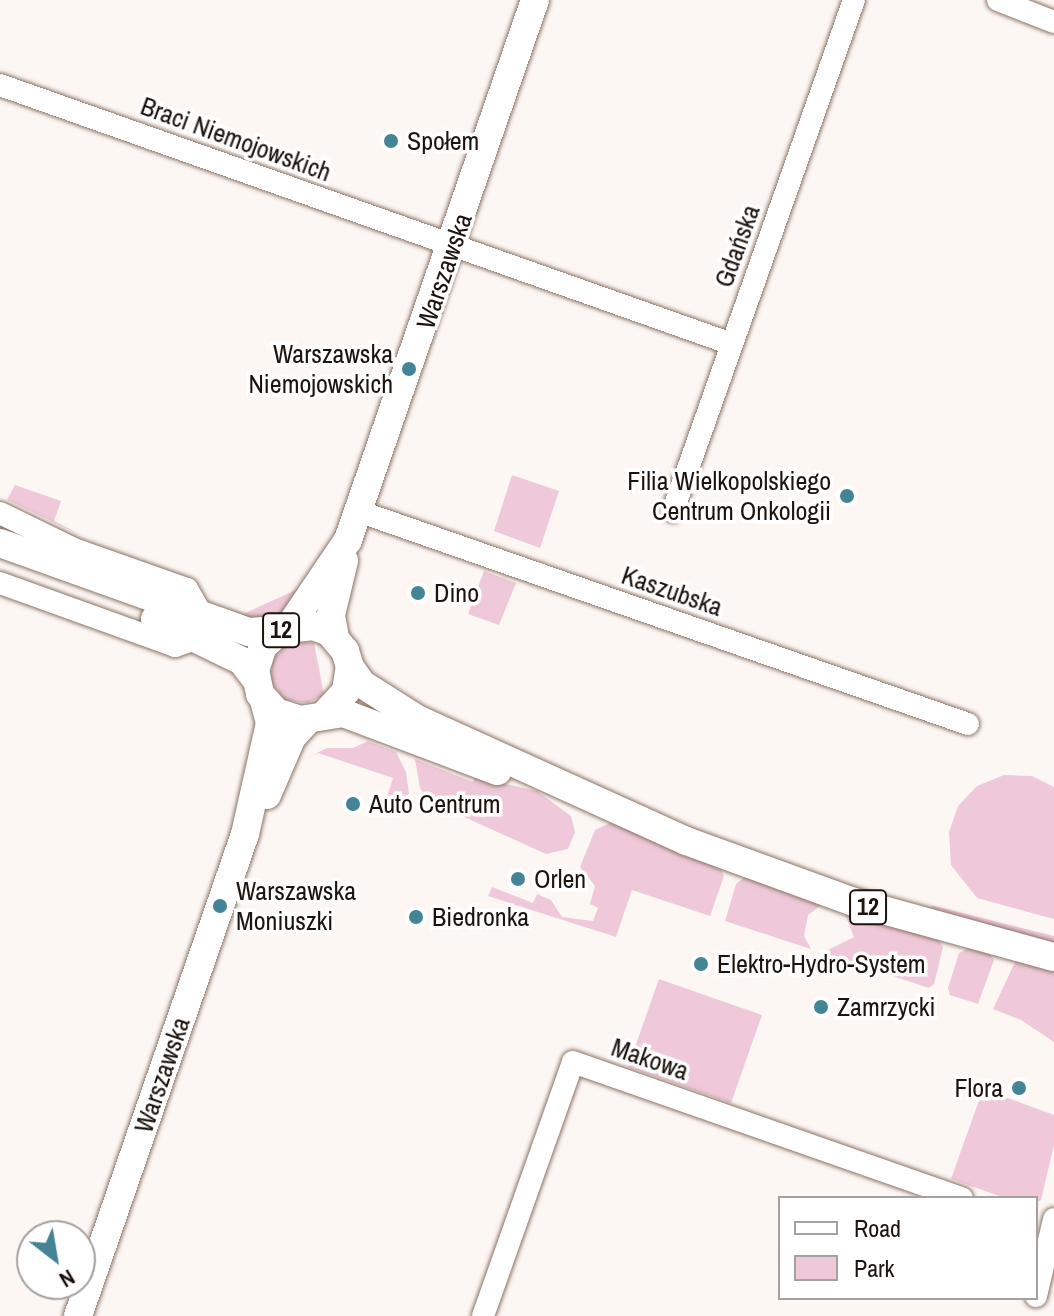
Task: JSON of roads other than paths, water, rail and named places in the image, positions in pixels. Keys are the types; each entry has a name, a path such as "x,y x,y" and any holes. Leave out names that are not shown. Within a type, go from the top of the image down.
{"main road":[{"name":"Warszawska","path":"335,638 331,615 348,540 453,246 535,0"},
{"name":"Warszawska","path":"285,628 348,540"},
{"path":"0,543 202,626 242,661 260,689"},
{"path":"0,563 202,626 249,632 285,628"},
{"name":"12","path":"565,789 460,762 343,713 316,717 284,716 260,689 259,653 285,628 313,626 335,638 362,684 393,706 565,789 817,890 1054,957"},
{"path":"316,717 346,691 350,667"},
{"name":"Warszawska","path":"78,1316 245,834 270,723 260,689"},
{"name":"Warszawska","path":"245,834 292,737 316,717"}],"street":[{"name":"Gdańska","path":"673,511 854,0"},
{"path":"998,0 1054,22"},
{"name":"Braci Niemojowskich","path":"0,85 732,344"},
{"name":"Kaszubska","path":"358,511 968,724"},
{"path":"0,513 74,549 187,589 202,626 175,646 0,583"},
{"name":"Makowa","path":"483,1316 573,1062 956,1196"},
{"path":"1038,1284 1047,1224"}],"place":[{"name":"Społem","path":"391,141"},
{"name":"Warszawska Niemojowskich","path":"409,369"},
{"name":"Filia Wielkopolskiego Centrum Onkologii","path":"847,496"},
{"name":"Dino","path":"418,593"},
{"name":"Auto Centrum","path":"353,804"},
{"name":"Orlen","path":"518,879"},
{"name":"Warszawska Moniuszki","path":"220,906"},
{"name":"Biedronka","path":"416,917"},
{"name":"Elektro-Hydro-System","path":"701,964"},
{"name":"Zamrzycki","path":"821,1007"},
{"name":"Flora","path":"1019,1088"}]}
